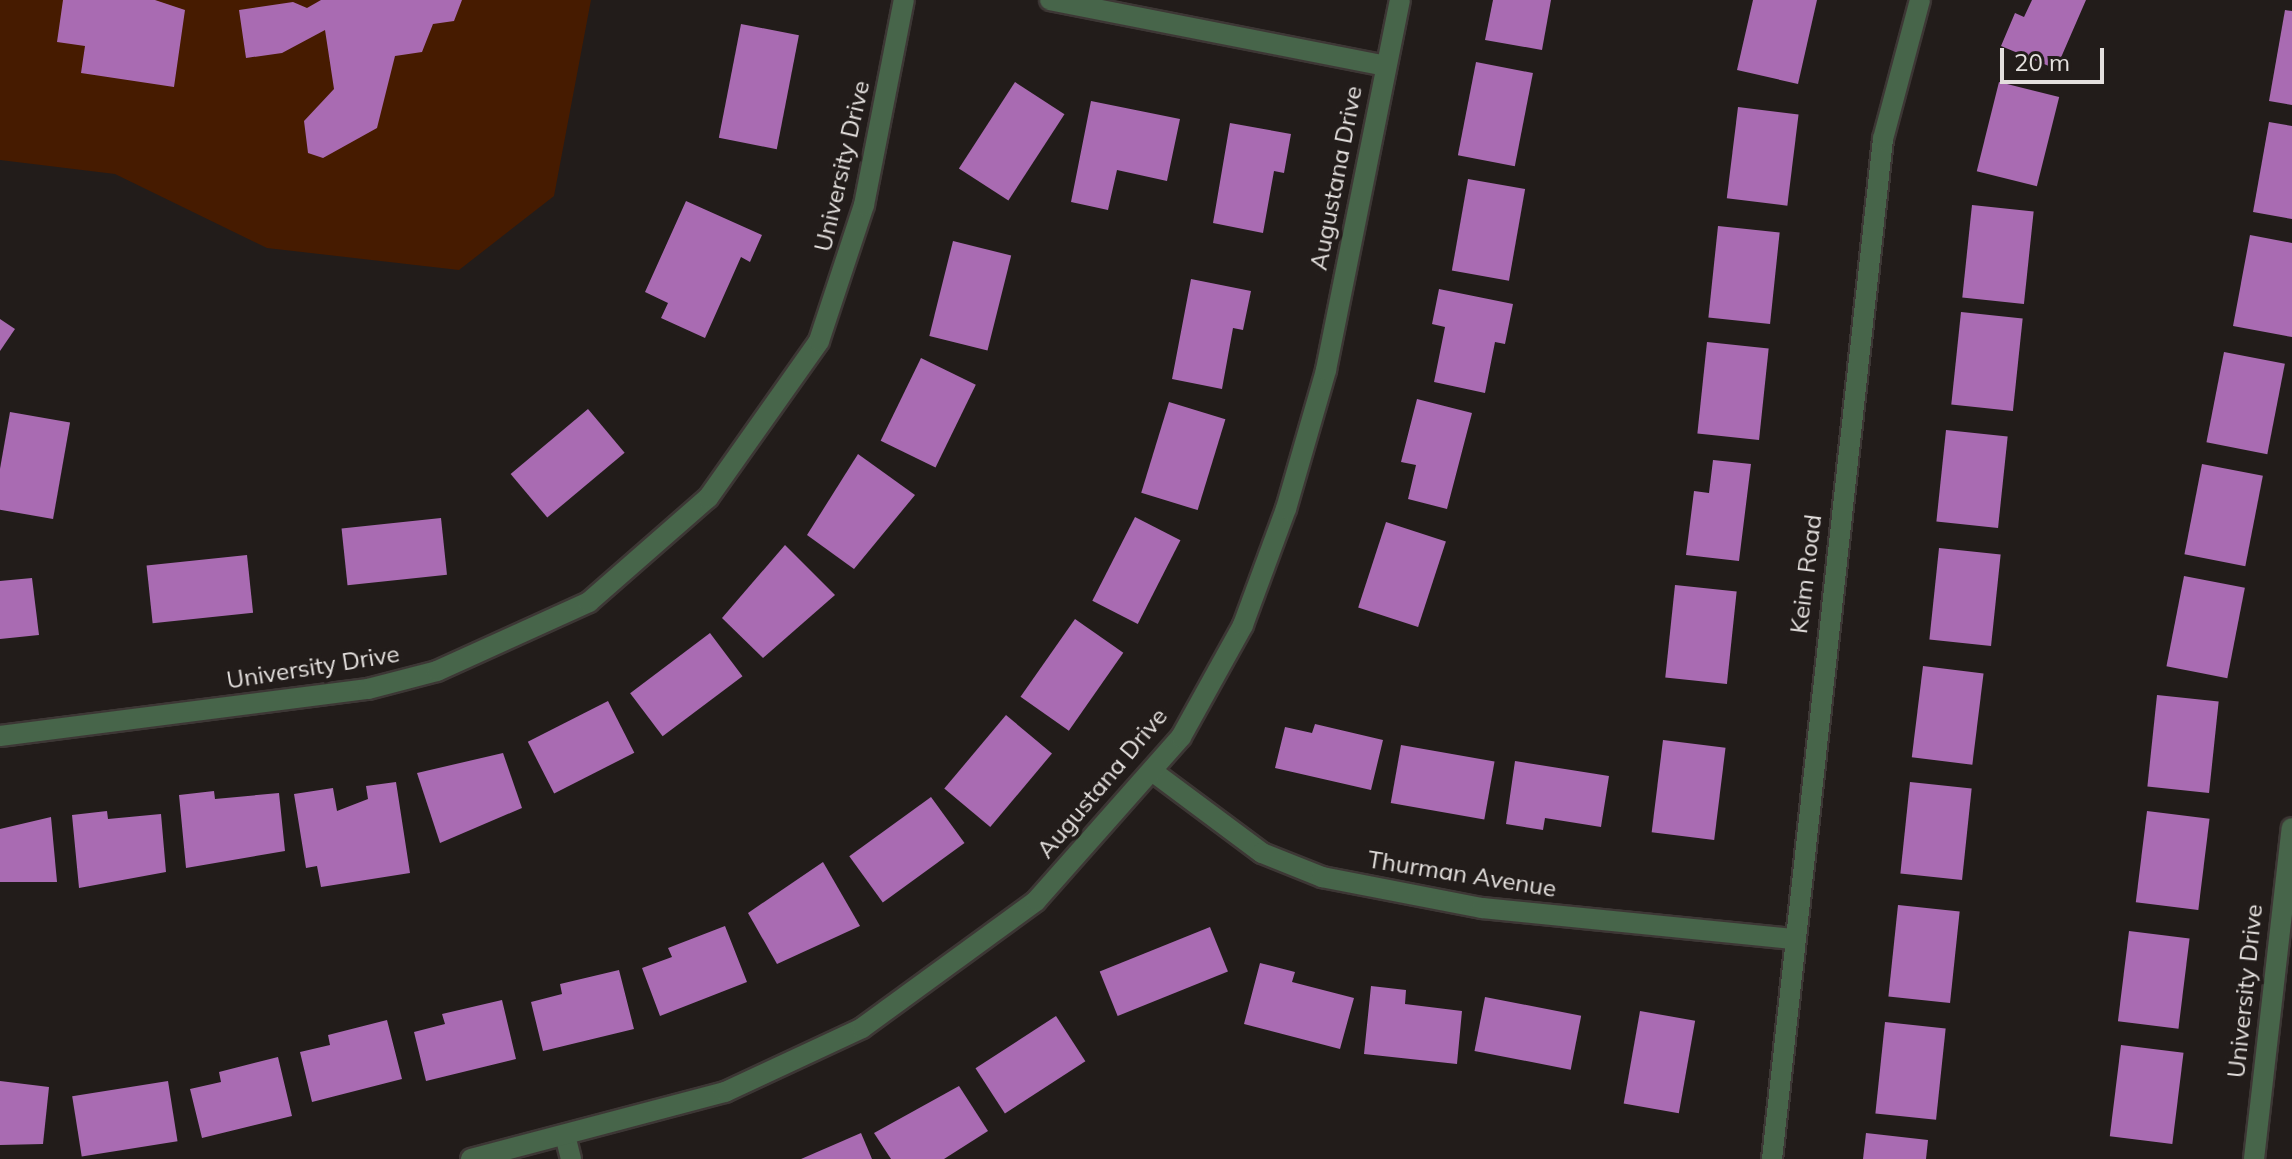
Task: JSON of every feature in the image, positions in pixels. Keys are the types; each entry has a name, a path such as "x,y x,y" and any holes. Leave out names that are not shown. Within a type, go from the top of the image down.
{"street":[{"name":"University Drive","path":"0,736 368,689 437,671 589,602 708,498 819,341 864,205 904,0"},
{"path":"1050,0 1385,66"},
{"name":"Augustana Drive","path":"471,1159 569,1149 739,1086 823,1050 911,997 1036,901 1181,737 1243,625 1286,509 1326,370 1400,0"},
{"name":"Keim Road","path":"1772,1159 1883,139 1920,0"},
{"name":"Thurman Avenue","path":"1152,771 1250,845 1322,877 1482,908 1795,939"},
{"name":"University Drive","path":"2254,1159 2292,828"}],"shaded area":[{"path":"0,0 591,0 554,196 459,270 267,248 115,174 0,160"}],"building":[{"path":"63,0 155,0 185,10 174,87 81,73 85,46 57,42"},
{"path":"321,0 462,0 454,21 433,24 422,52 395,56 377,128 323,158 308,153 304,121 334,89 325,30 282,53 246,58 239,10 293,2 307,8"},
{"path":"1493,0 1551,0 1542,50 1485,40"},
{"path":"1753,0 1817,0 1798,84 1737,70"},
{"path":"2032,0 2086,0 2056,69 2001,46 2015,13 2024,17"},
{"path":"2285,10 2292,11 2292,105 2269,101"},
{"path":"741,24 799,35 777,149 719,138"},
{"path":"1476,62 1533,73 1515,166 1458,155"},
{"path":"1015,82 1064,114 1008,201 959,168"},
{"path":"1999,82 2059,97 2037,186 1977,171"},
{"path":"1091,101 1180,119 1167,181 1117,170 1108,210 1071,202"},
{"path":"1738,107 1799,114 1787,206 1727,198"},
{"path":"2269,122 2292,126 2292,219 2253,212"},
{"path":"1230,123 1291,134 1284,173 1274,171 1263,233 1213,223"},
{"path":"1468,179 1525,189 1509,281 1452,271"},
{"path":"686,201 762,235 750,262 741,257 705,338 661,318 668,303 645,292"},
{"path":"1972,205 2034,211 2024,304 1962,297"},
{"path":"1718,226 1780,232 1770,324 1708,317"},
{"path":"2250,235 2292,243 2292,337 2233,326"},
{"path":"953,241 1011,256 988,351 929,336"},
{"path":"1191,279 1251,291 1243,330 1233,328 1222,389 1172,379"},
{"path":"1439,289 1513,304 1505,344 1495,342 1485,393 1434,382 1445,327 1432,324"},
{"path":"1961,312 2023,318 2013,411 1951,404"},
{"path":"0,319 15,329 0,351"},
{"path":"1707,342 1769,348 1759,440 1697,433"},
{"path":"2224,352 2285,364 2267,454 2206,442"},
{"path":"921,358 976,385 935,467 881,441"},
{"path":"1417,399 1472,413 1447,509 1408,499 1416,465 1401,462"},
{"path":"1169,402 1225,419 1198,510 1141,493"},
{"path":"588,409 625,453 547,518 511,474"},
{"path":"10,412 70,423 53,519 0,510 0,469"},
{"path":"1946,430 2008,436 1998,528 1936,521"},
{"path":"858,454 915,495 854,569 807,535"},
{"path":"1713,460 1751,464 1739,561 1686,555 1694,491 1709,493"},
{"path":"2202,464 2263,476 2245,566 2184,554"},
{"path":"1135,517 1180,540 1138,624 1092,601"},
{"path":"441,518 447,575 348,585 342,528"},
{"path":"1386,522 1446,541 1418,627 1358,608"},
{"path":"785,545 835,595 763,658 722,618"},
{"path":"1939,548 2001,554 1991,646 1929,639"},
{"path":"247,555 253,613 153,623 147,566"},
{"path":"2184,576 2245,588 2227,678 2166,666"},
{"path":"32,578 39,635 0,639 0,581"},
{"path":"1675,585 1737,591 1727,684 1665,677"},
{"path":"1075,619 1123,653 1069,731 1021,697"},
{"path":"710,633 742,676 663,736 630,693"},
{"path":"1923,666 1984,673 1972,765 1912,757"},
{"path":"2157,695 2219,701 2209,793 2147,786"},
{"path":"608,701 634,753 554,794 528,742"},
{"path":"1006,715 1052,754 990,827 944,789"},
{"path":"1315,724 1383,740 1371,790 1275,768 1285,727 1312,733"},
{"path":"1663,740 1726,748 1714,840 1652,832"},
{"path":"1401,745 1495,761 1484,820 1391,803"},
{"path":"503,753 522,808 440,843 417,773"},
{"path":"1515,761 1609,776 1601,827 1545,818 1543,830 1506,824"},
{"path":"396,782 410,873 321,887 317,866 306,868 294,794 333,788 337,811 368,799 366,786"},
{"path":"1910,782 1972,788 1962,880 1900,873"},
{"path":"214,791 215,799 279,793 285,851 186,868 179,795"},
{"path":"931,797 965,843 883,902 849,856"},
{"path":"107,811 108,819 161,814 166,872 79,888 72,815"},
{"path":"2147,811 2210,819 2198,910 2136,902"},
{"path":"51,817 57,882 0,882 0,829"},
{"path":"823,862 860,926 777,964 748,913"},
{"path":"1898,905 1960,911 1950,1003 1888,996"},
{"path":"725,926 747,982 660,1016 642,968 672,957 668,948"},
{"path":"1210,927 1228,972 1118,1016 1100,972"},
{"path":"2129,931 2190,938 2178,1029 2118,1021"},
{"path":"1260,963 1295,972 1292,982 1354,998 1340,1049 1244,1024"},
{"path":"619,970 634,1029 543,1051 531,1002 562,994 560,984"},
{"path":"1371,986 1406,990 1405,1004 1462,1011 1457,1064 1364,1054"},
{"path":"1485,997 1581,1016 1571,1070 1475,1051"},
{"path":"502,1000 516,1059 426,1081 414,1032 445,1024 442,1014"},
{"path":"1640,1011 1695,1021 1679,1113 1624,1104"},
{"path":"1056,1016 1085,1061 1005,1114 975,1068"},
{"path":"387,1020 402,1079 312,1102 300,1052 330,1045 328,1035"},
{"path":"1885,1022 1946,1028 1936,1120 1875,1113"},
{"path":"2121,1045 2184,1053 2172,1144 2110,1136"},
{"path":"278,1057 292,1116 202,1138 190,1089 221,1082 219,1072"},
{"path":"0,1081 49,1087 43,1144 0,1145"},
{"path":"168,1081 178,1141 82,1156 72,1096"},
{"path":"959,1086 988,1131 944,1159 891,1159 874,1133"},
{"path":"861,1133 872,1159 801,1159"},
{"path":"1866,1133 1928,1140 1926,1159 1863,1159"}]}
